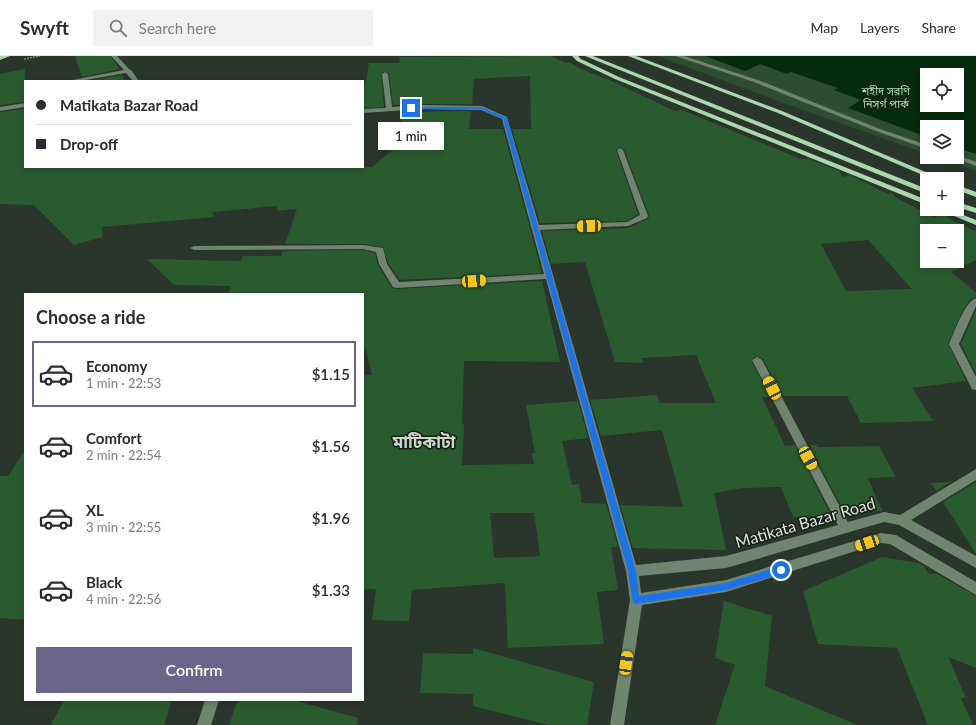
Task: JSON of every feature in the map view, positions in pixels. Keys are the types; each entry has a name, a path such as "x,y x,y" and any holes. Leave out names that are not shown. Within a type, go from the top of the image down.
{"main road":[{"path":"0,58 7,56"},
{"path":"575,56 579,60 617,78 920,200"},
{"path":"588,56 920,189"},
{"path":"631,56 780,112 921,172"},
{"path":"964,190 976,195"},
{"path":"964,207 976,211"},
{"path":"959,216 976,223"}],"street":[{"path":"114,56 129,71 135,80"},
{"path":"678,56 756,81 878,130 920,145"},
{"path":"76,80 129,71"},
{"path":"385,74 388,110"},
{"path":"0,109 24,105"},
{"path":"364,111 422,107 482,108 505,118 632,571 636,600 617,725"},
{"path":"535,228 628,224 644,216 620,150"},
{"path":"964,160 976,164"},
{"path":"194,248 363,247 380,250 383,264 396,285 549,276"},
{"path":"976,301 971,306 954,344 976,386"},
{"path":"757,360 845,528"},
{"path":"901,520 976,474"},
{"name":"Matikata Bazar Road","path":"632,571 726,562 884,517 901,520 976,562"},
{"path":"636,600 726,586 881,538 892,539 976,589"},
{"path":"204,725 212,701"}],"green space":[{"name":"শহীদ সরণি নিসর্গ পার্ক","path":"658,56 976,56 976,171 956,164 964,164 964,120 920,120 920,152"}],"shaded area":[{"path":"705,56 976,56 976,154 964,150 964,120 920,120 920,134 848,108 861,100 834,90 838,88 791,72 787,74 760,64 745,71"}],"building":[{"path":"75,56 110,56 120,69 82,77"},
{"path":"551,56 566,63 569,62 581,69 607,79 675,111 682,110 801,159 809,159 839,171 843,177 850,175 888,194 891,193 898,199 920,210 920,216 945,216 960,224 920,224 920,268 959,268 951,272 976,293 976,297 971,299 963,310 948,343 966,381 912,388 933,421 861,423 847,396 783,396 763,359 756,356 751,360 770,397 762,397 785,446 795,445 831,515 793,517 781,487 743,488 714,493 726,550 633,548 620,505 683,507 662,430 601,436 590,400 657,395 660,403 716,403 696,355 641,358 643,363 615,362 585,262 551,264 542,231 628,228 648,219 649,215 624,149 619,147 616,150 638,214 627,221 540,223 512,129 531,129 530,76 474,79 472,104 393,105 389,74 384,71 381,74 384,107 364,108 364,91 369,63 399,63 400,57","holes":["868,240 912,289 846,291 821,244"]},
{"path":"25,69 24,102 0,105 0,74"},
{"path":"122,75 124,80 94,80"},
{"path":"24,109 24,168 364,168 372,167 402,142 402,112 471,111 469,129 503,129 541,273 400,280 388,263 383,247 363,244 285,244 297,209 277,211 277,206 212,212 214,217 102,227 102,237 74,245 34,205 0,204 0,112"},
{"path":"964,226 976,232 976,260 964,266"},
{"path":"363,250 375,253 378,265 392,288 396,289 542,281 560,362 464,361 462,424 464,424 462,465 534,464 532,453 535,453 526,405 578,401 588,438 562,441 572,485 579,484 582,503 606,504 618,547 611,547 618,590 597,592 604,644 508,648 505,583 412,590 409,621 372,620 376,589 364,589 364,375 372,375 364,344 364,293 228,293 231,286 174,285 147,259 241,261 243,256 281,256 283,251","holes":["490,513 534,513 540,556 494,558"]},
{"path":"976,310 976,374 961,344"},
{"path":"809,445 817,445 818,447 879,446 896,477 868,478 882,511 848,510 850,515 846,515"},
{"path":"24,452 24,620 0,618 0,476 8,476"},
{"path":"951,482 936,491 931,483"},
{"path":"976,482 976,554 943,502"},
{"path":"882,557 918,563 924,566 929,574 937,574 976,596 976,668 948,657 966,698 961,698 973,725 928,725 897,648 818,644 803,591"},
{"path":"724,601 772,616 765,686 857,725 715,725 735,665 715,658"},
{"path":"473,648 594,682 587,725 549,725 473,706 473,694 420,693 423,653 473,654"},
{"path":"63,701 172,701 164,725 51,725"},
{"path":"238,701 298,701 358,718 357,725 229,725"}],"district":[{"name":"মাটিকাটা","path":"424,441"}],"route":[{"path":"411,108 482,108 505,118 632,571 636,600 726,586 781,570"}]}
